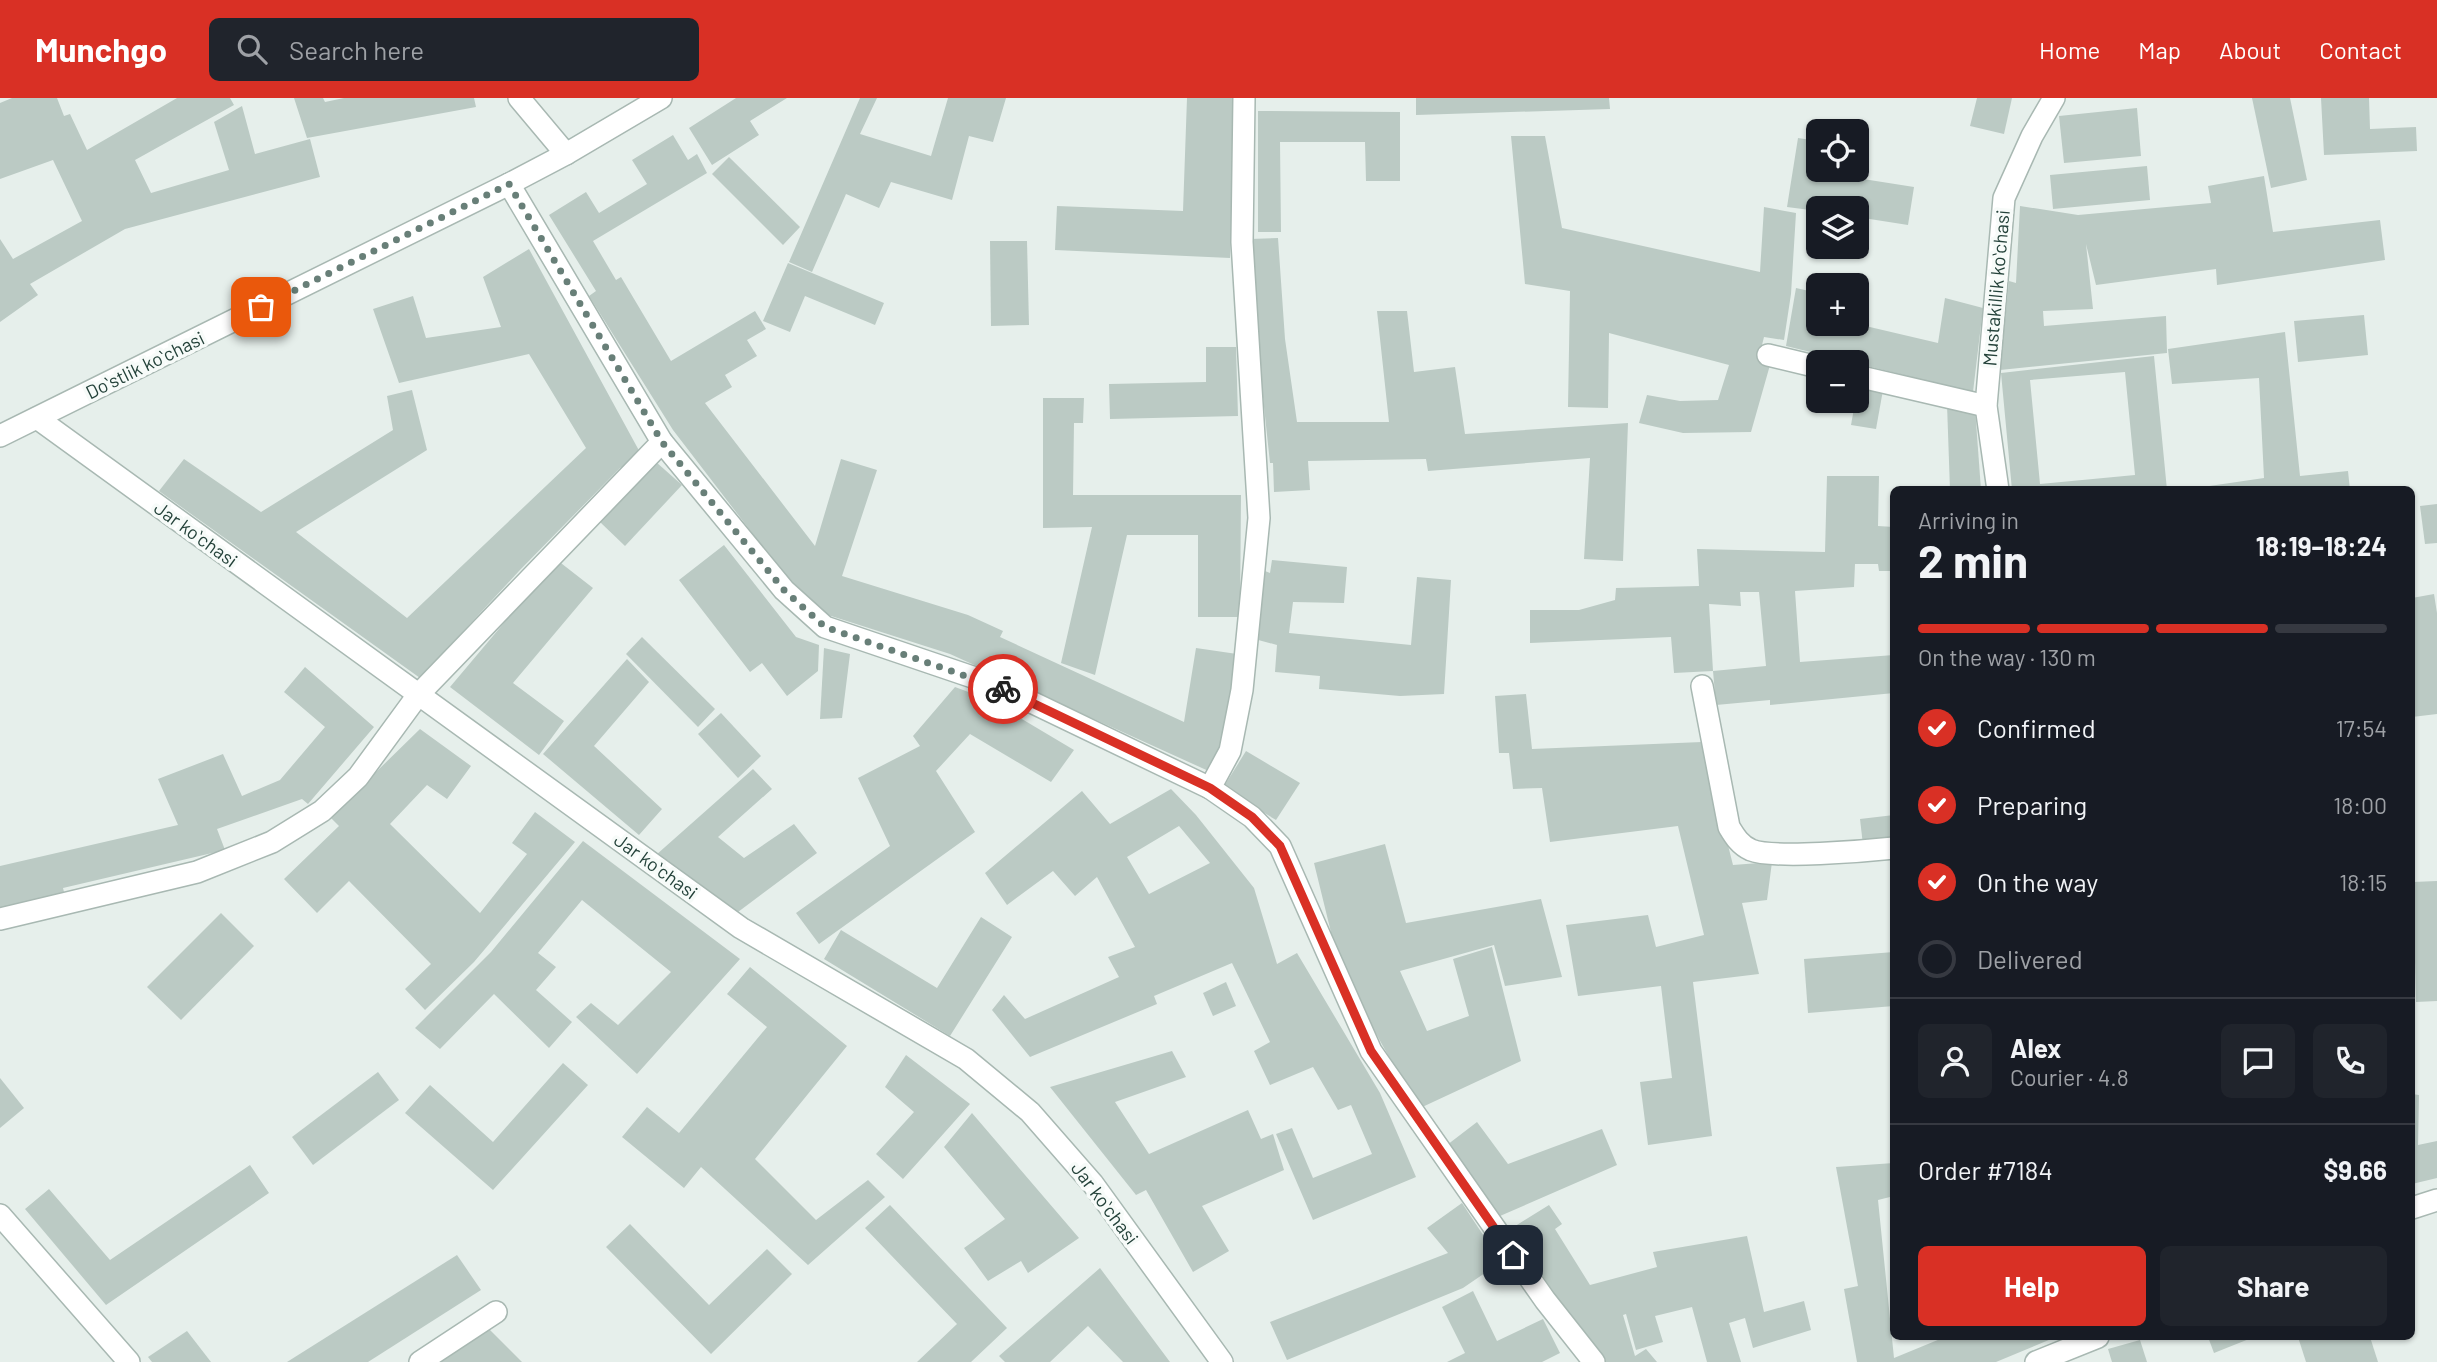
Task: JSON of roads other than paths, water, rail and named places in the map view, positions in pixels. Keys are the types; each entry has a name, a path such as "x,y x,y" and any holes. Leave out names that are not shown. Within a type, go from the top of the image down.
{"street":[{"path":"519,98 566,154"},
{"name":"Doʻstlik koʻchasi","path":"0,436 509,184 661,98"},
{"path":"1210,788 1230,751 1241,690 1259,518 1242,242 1244,98"},
{"name":"Mustakillik koʻchasi","path":"1997,486 1986,407 2004,198 2032,136 2054,98"},
{"path":"509,184 662,442 784,590 825,627 996,685 1210,788 1252,817 1280,846 1371,1051 1545,1300 1594,1362"},
{"path":"1768,355 1806,364"},
{"path":"1869,379 1986,407"},
{"name":"Jar koʻchasi","path":"37,418 741,928 966,1059 1030,1112 1094,1184 1222,1362"},
{"path":"0,919 197,872 272,842 322,811 358,777 418,695 662,442"},
{"path":"1702,686 1729,827 1738,842 1753,850 1773,855 1890,848"},
{"path":"2415,1207 2437,1200"},
{"path":"0,1215 129,1362"},
{"path":"419,1362 496,1312"},
{"path":"2036,1362 2079,1348"}]}
